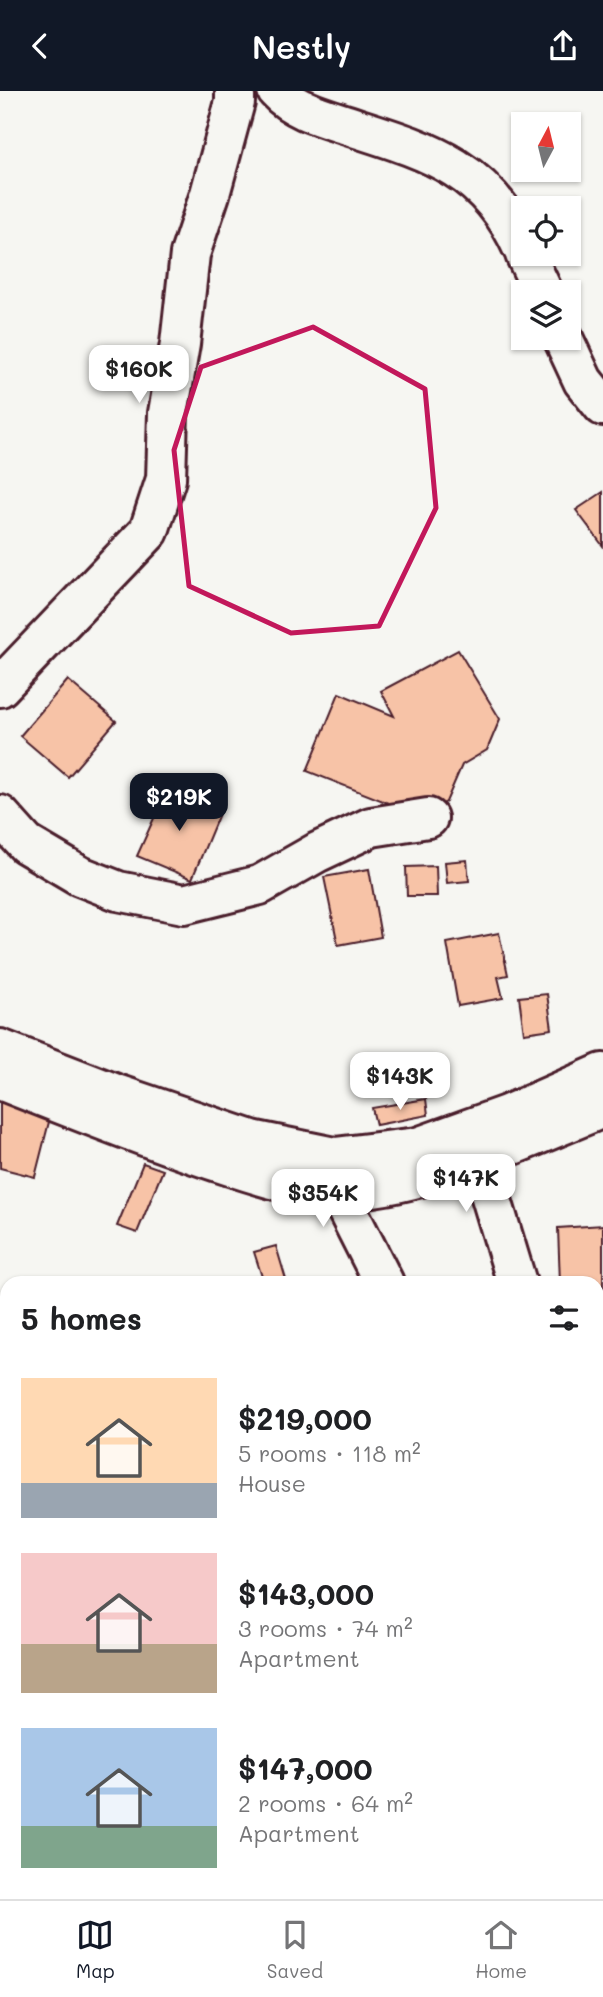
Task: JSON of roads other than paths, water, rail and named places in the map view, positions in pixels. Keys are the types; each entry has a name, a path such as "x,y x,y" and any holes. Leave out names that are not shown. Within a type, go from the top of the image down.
{"street":[{"path":"0,687 149,531 166,478 168,413 180,344 190,254 214,181 235,102 235,91"},
{"path":"277,91 317,115 401,142 452,164 486,191 511,225"},
{"path":"569,350 583,381 603,406"},
{"path":"0,814 26,844 80,876 118,891 184,904 260,885 318,852 371,827 428,818"},
{"path":"0,1049 336,1173 396,1183 603,1073"},
{"path":"0,1080 173,1147 264,1177 336,1173"},
{"path":"475,1142 603,1108"},
{"path":"475,1142 515,1276"},
{"path":"336,1173 381,1276"}]}
